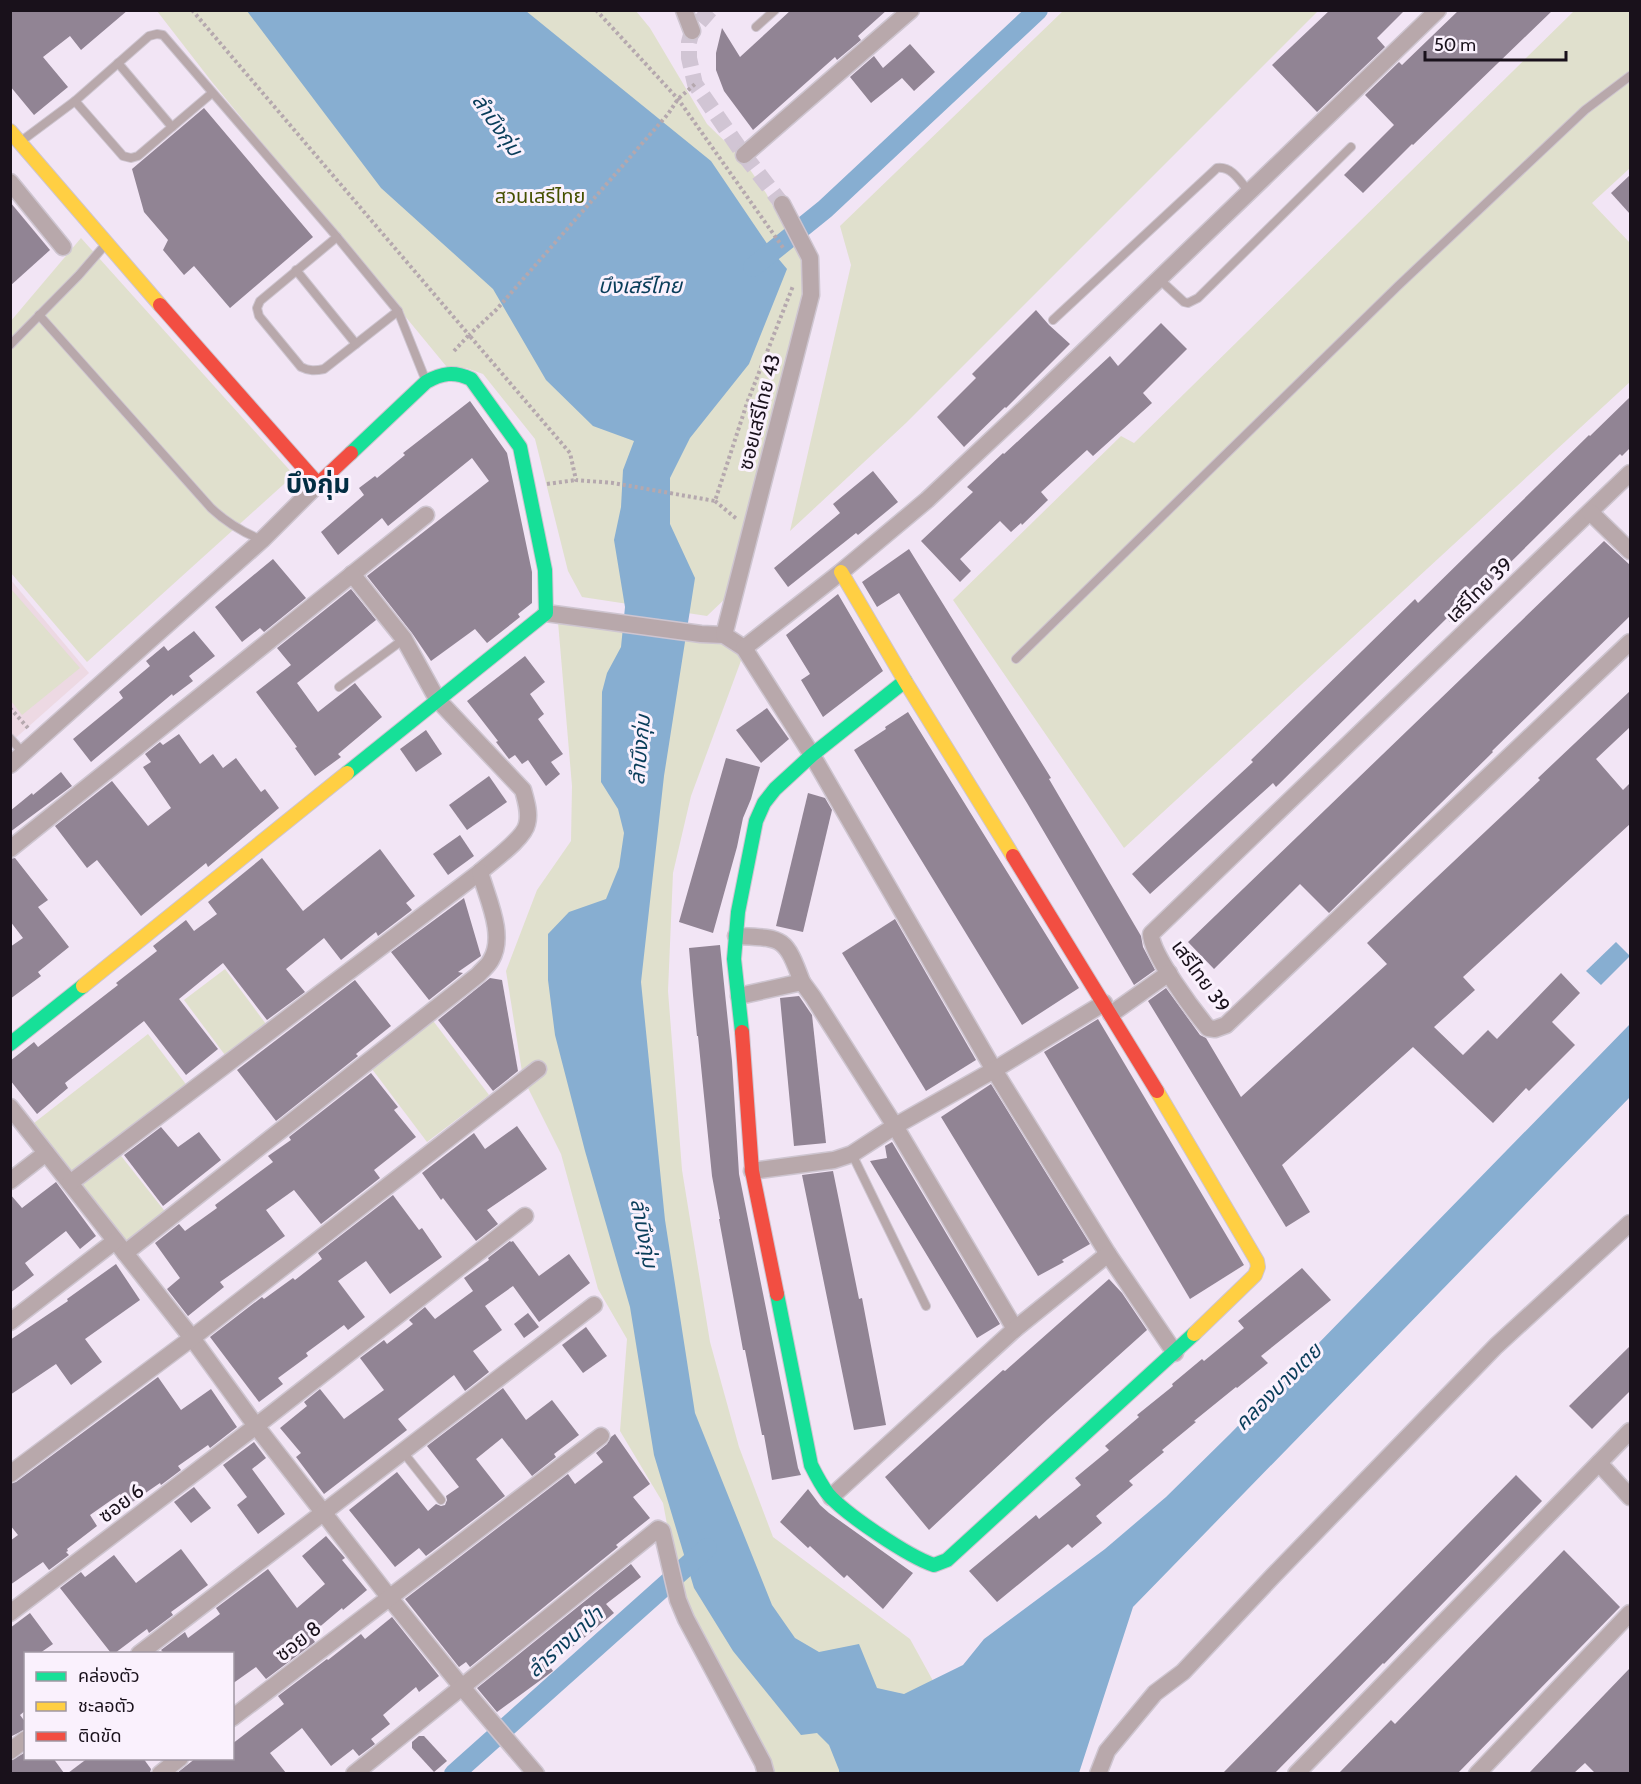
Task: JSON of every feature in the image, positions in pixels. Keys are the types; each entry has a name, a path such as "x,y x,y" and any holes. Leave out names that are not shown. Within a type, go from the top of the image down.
{"street":[{"path":"684,10 692,32"},
{"path":"744,155 911,10"},
{"path":"744,648 841,572 927,500 1438,10"},
{"path":"14,142 318,484"},
{"path":"10,182 63,247"},
{"name":"ซอยเสรีไทย 43","path":"724,635 810,295 810,258 782,204"},
{"path":"17,759 262,540 426,382 439,373 463,374 471,379 520,447 545,570 546,614"},
{"name":"เสรีไทย 39","path":"1630,473 1151,934 1153,946 1169,973 1208,1028 1215,1029 1226,1025 1630,642"},
{"path":"1590,512 1630,551"},
{"path":"10,849 426,515"},
{"path":"841,572 905,681 1107,1008 1257,1261 1258,1267 1255,1275 1175,1353 940,1564 929,1564 908,1554 831,1497 818,1480 811,1465 752,1171 745,1060 734,959 738,912 756,821 764,802 812,755 905,681"},
{"path":"70,1183 480,872 523,834 527,824 528,808 523,790 437,699 404,639 352,574"},
{"path":"10,1044 437,699 546,614 724,635 744,648 812,755 994,1070 1108,1254 1175,1353"},
{"path":"10,1322 120,1247 478,975 490,961 495,951 497,938 495,922 480,872"},
{"path":"736,936 772,938 786,947 802,982 896,1126 1015,1329"},
{"path":"752,1171 834,1160 852,1154 994,1070 1169,973"},
{"path":"738,996 802,982"},
{"path":"10,1474 192,1338 538,1069"},
{"path":"10,1107 192,1338 256,1426 389,1597 536,1773"},
{"path":"10,1181 46,1153"},
{"name":"ซอย 6","path":"10,1613 256,1426 525,1216"},
{"path":"1098,1773 1107,1751 1155,1694 1183,1672 1272,1576 1496,1346 1630,1223"},
{"path":"831,1497 1015,1329 1108,1254"},
{"path":"140,1652 594,1305"},
{"path":"1296,1773 1630,1431"},
{"name":"ซอย 8","path":"234,1716 601,1436"},
{"path":"1599,1463 1630,1497"},
{"path":"354,1773 658,1529 662,1531 675,1587 686,1619 763,1763 766,1773"},
{"path":"1477,1773 1630,1612"},
{"path":"10,1751 24,1740"},
{"path":"160,1773 177,1760"}],"lane":[{"path":"756,27 775,10"},
{"path":"14,142 75,100 149,36 163,35 337,237 398,312 426,382"},
{"path":"118,63 172,127"},
{"path":"1016,659 1399,285 1585,110 1630,76"},
{"path":"75,100 123,156 131,158 138,156 212,93"},
{"path":"1159,279 1184,302 1188,303 1197,298 1351,147"},
{"path":"1053,320 1217,168 1224,167 1230,170 1250,192"},
{"path":"337,237 260,301 257,308 259,316 301,367 316,371 324,369 398,312"},
{"path":"10,345 106,244"},
{"path":"296,270 356,344"},
{"path":"39,315 211,508 238,530 262,540"},
{"path":"339,687 404,639"},
{"path":"10,738 17,759"},
{"path":"852,1154 926,1306"},
{"path":"403,1452 441,1500"}],"path":[{"path":"192,10 570,453 576,480"},
{"path":"596,10 678,99 786,252"},
{"path":"454,351 496,310 668,114 678,99 695,84"},
{"path":"715,501 747,403 795,282"},
{"path":"529,489 576,480 677,493 715,501 747,527 751,527"},
{"path":"10,708 39,740"}],"shaded area":[{"path":"10,579 89,673 11,742 10,742"}],"green space":[{"name":"สวนเสรีไทย","path":"157,11 636,11 650,28 707,124 742,158 766,193 810,276 730,594 707,616 582,597 568,571 535,439 483,374 466,368 451,372 212,82"},
{"path":"1063,11 1318,11 906,423 790,531 851,265 840,226"},
{"path":"1574,11 1630,11 1630,168 1592,203 1630,243 1630,382 1124,848 953,600 1121,436 1134,443"},
{"path":"81,238 294,475 87,662 11,573 10,322"},
{"path":"11,589 80,668 22,715 11,701"},
{"path":"558,622 721,641 742,658 691,796 673,873 668,991 682,1170 710,1342 739,1447 773,1537 910,1639 959,1728 966,1773 772,1773 683,1609 663,1503 620,1431 627,1339 598,1289 561,1154 523,1078 506,971 537,890 571,841 572,786"},
{"path":"225,969 266,1024 225,1055 184,1000"},
{"path":"431,1018 489,1095 427,1142 369,1065"},
{"path":"148,1034 188,1087 75,1175 34,1123"},
{"path":"118,1152 167,1214 124,1249 75,1186"}],"water":[{"path":"247,11 526,11 711,161 772,251 787,269 749,364 690,438 670,478 670,524 695,578 664,776 641,982 665,1220 695,1413 772,1605 795,1638 819,1652 859,1644 877,1688 904,1694 963,1665 984,1639 1105,1549 1166,1497 1630,1024 1630,1097 1133,1607 1079,1773 839,1773 829,1745 817,1733 801,1735 733,1651 694,1588 654,1455 630,1307 585,1151 555,1035 548,980 548,934 569,912 606,899 619,867 624,833 618,809 601,782 602,692 607,673 621,647 625,607 614,540 621,507 623,470 634,441 593,426 546,380 493,289 381,188"},
{"path":"1616,942 1630,956 1601,985 1586,971"}],"building":[{"path":"10,10 128,10 81,50 70,36 43,57 68,87 34,115 10,86"},
{"path":"791,10 887,10 858,36 861,40 837,60 835,57 753,130 724,91 716,70 716,53 722,28 740,57"},
{"path":"1330,10 1405,10 1377,38 1385,47 1317,112 1272,65"},
{"path":"1459,10 1553,10 1363,193 1344,175 1394,125 1365,95 1399,62 1402,65"},
{"path":"910,44 935,72 914,91 902,78 871,103 850,77 874,56 883,68"},
{"path":"204,108 313,237 230,308 194,266 184,275 163,250 168,240 144,212 132,169"},
{"path":"1630,175 1630,214 1611,193"},
{"path":"10,202 50,250 10,286"},
{"path":"1036,310 1070,344 964,447 937,417 976,378 972,374"},
{"path":"1161,323 1187,349 1143,393 1152,403 1093,456 1087,450 1041,492 1048,500 1022,525 1021,523 1011,532 1000,521 960,559 971,571 960,582 921,541 973,492 967,487 1003,453 1110,356 1118,366"},
{"path":"1630,397 1630,448 1622,456 1620,454 1450,622 1447,618 1276,787 1273,783 1150,894 1132,874 1253,762 1251,760 1415,599 1418,603"},
{"path":"470,401 507,453 532,572 532,603 518,614 520,617 487,643 475,629 431,661 367,576 489,481 472,458 388,526 382,518 338,555 321,532 364,495 359,488 375,476 377,478 405,455 403,453"},
{"path":"873,471 898,502 788,587 774,568 840,513 833,504"},
{"path":"1604,541 1630,565 1630,616 1329,913 1300,884 1214,969 1188,942"},
{"path":"909,549 1051,778 1049,779 1141,936 1143,947 1155,970 1134,985 1027,803 899,593 877,607 862,582"},
{"path":"273,559 306,598 264,632 260,628 242,642 215,607"},
{"path":"351,589 376,620 297,683 318,712 355,683 382,717 338,754 341,757 315,776 295,748 297,747 256,692 291,665 277,648"},
{"path":"838,594 883,671 823,717 801,680 810,674 786,635"},
{"path":"194,631 215,656 189,676 193,681 173,696 172,694 91,762 73,739 123,698 119,692 150,666 146,661 164,646 168,651"},
{"path":"525,656 545,682 530,694 544,714 538,719 563,754 551,762 560,774 546,786 528,760 522,764 515,755 509,759 467,701"},
{"path":"1630,691 1630,727 1596,759 1623,790 1630,783 1630,824 1463,977 1475,990 1434,1027 1463,1055 1488,1030 1497,1039 1561,973 1580,993 1552,1022 1575,1045 1529,1091 1526,1088 1493,1123 1413,1047 1282,1165 1310,1212 1286,1227 1148,1001 1166,988 1200,1035 1206,1038 1241,1097 1387,964 1367,943 1540,780 1538,778"},
{"path":"767,708 789,739 761,763 736,730"},
{"path":"908,712 1079,988 1022,1025 854,750"},
{"path":"426,730 442,754 416,772 400,749"},
{"path":"179,734 200,764 213,754 223,768 236,758 261,792 265,789 279,808 208,867 206,863 141,916 97,860 87,868 55,826 112,781 148,826 171,808 143,767 151,762 145,754 160,742 163,745"},
{"path":"726,758 760,767 743,818 713,933 679,922"},
{"path":"61,772 72,786 10,832 10,811"},
{"path":"489,776 507,802 467,830 449,805"},
{"path":"808,793 825,798 832,810 803,932 776,926"},
{"path":"460,835 474,856 448,875 433,854"},
{"path":"380,849 415,896 406,903 412,910 378,936 376,932 341,960 324,938 286,969 305,992 267,1020 223,963 179,999 218,1049 186,1075 144,1021 65,1083 68,1088 37,1114 10,1080 10,1061 34,1042 38,1047 118,985 116,983 157,951 153,946 186,920 194,931 217,914 208,902 262,858 303,911"},
{"path":"15,858 48,900 38,907 69,947 38,972 41,976 10,999 10,947 23,938 10,921 10,859"},
{"path":"464,898 481,956 458,972 463,973 429,1000 391,952"},
{"path":"895,919 976,1060 926,1091 842,953"},
{"path":"720,945 732,1061 739,1174 801,1475 772,1480 764,1435 762,1435 745,1350 743,1350 719,1219 712,1176 693,995 689,948"},
{"path":"490,978 502,980 518,1071 493,1091 438,1020"},
{"path":"355,980 391,1026 356,1054 358,1056 276,1121 237,1070"},
{"path":"799,996 812,1015 826,1143 794,1146 780,998"},
{"path":"1098,1019 1244,1265 1190,1299 1044,1052"},
{"path":"371,1073 398,1107 394,1110 416,1137 374,1170 380,1178 321,1224 294,1190 266,1210 285,1236 220,1282 224,1287 188,1316 167,1289 180,1278 155,1243 179,1224 185,1231 217,1208 215,1205 273,1162 268,1156 291,1140 289,1137"},
{"path":"991,1084 1090,1244 1038,1276 941,1117"},
{"path":"517,1126 547,1169 487,1210 498,1224 476,1241 443,1198 441,1200 422,1173 474,1133 485,1149"},
{"path":"161,1127 178,1147 199,1132 221,1160 163,1206 124,1155"},
{"path":"892,1142 1000,1324 977,1338 870,1161 887,1158 885,1146"},
{"path":"833,1171 859,1299 862,1298 886,1425 854,1430 802,1175"},
{"path":"56,1182 96,1236 80,1249 66,1231 25,1263 34,1275 10,1293 10,1194 22,1208"},
{"path":"393,1195 419,1230 422,1228 442,1257 390,1294 366,1261 338,1281 365,1317 348,1330 344,1325 306,1353 308,1356 278,1378 283,1384 259,1402 210,1337 262,1297 264,1299 293,1278 295,1280 322,1259 318,1253"},
{"path":"510,1241 513,1241 539,1276 569,1254 590,1283 539,1322 513,1286 485,1306 502,1330 473,1351 489,1372 465,1391 454,1375 398,1419 407,1430 324,1494 296,1457 301,1453 280,1428 307,1406 304,1402 320,1389 344,1419 384,1390 360,1358 384,1340 387,1344 413,1324 409,1320 425,1307 435,1319 473,1291 464,1278"},
{"path":"116,1264 140,1300 85,1339 102,1362 71,1385 56,1364 10,1395 10,1340 68,1301 67,1299"},
{"path":"1302,1268 1331,1300 1261,1356 1268,1363 1194,1421 1196,1422 1162,1450 1164,1452 1129,1481 1133,1485 1096,1516 1102,1523 1072,1548 1068,1544 997,1602 969,1571 1036,1515 1039,1519 1081,1485 1075,1478 1109,1450 1105,1446 1139,1417 1137,1415 1173,1386 1172,1384 1244,1328 1238,1321"},
{"path":"1109,1279 1122,1293 1147,1330 929,1530 885,1477 1003,1370 1005,1371"},
{"path":"528,1313 539,1327 524,1338 514,1324"},
{"path":"586,1327 607,1356 583,1373 562,1345"},
{"path":"1630,1346 1630,1391 1592,1429 1569,1406"},
{"path":"158,1377 181,1410 211,1389 237,1427 210,1448 208,1445 178,1466 181,1470 161,1485 160,1483 128,1505 120,1494 90,1515 97,1526 67,1549 66,1552 69,1555 49,1570 43,1562 10,1585 10,1541 18,1535 10,1525 10,1484 16,1482"},
{"path":"503,1388 526,1420 552,1400 579,1435 554,1454 556,1457 532,1476 502,1438 476,1459 505,1496 426,1556 419,1548 395,1567 349,1510 397,1472 428,1511 436,1504 445,1505 446,1496 459,1487 427,1446"},
{"path":"615,1434 650,1484 633,1497 650,1518 616,1545 618,1547 470,1667 466,1662 459,1667 405,1599 568,1474 575,1484 603,1462 596,1453"},
{"path":"254,1442 266,1458 252,1469 285,1514 258,1534 237,1505 247,1497 223,1465"},
{"path":"1516,1475 1542,1501 1384,1664 1275,1773 1223,1773"},
{"path":"194,1487 211,1508 191,1523 174,1502"},
{"path":"808,1489 829,1513 913,1573 883,1609 847,1575 844,1578 780,1522"},
{"path":"326,1536 345,1558 342,1560 367,1590 310,1635 315,1642 266,1679 256,1667 234,1683 234,1652 163,1652 161,1650 185,1632 188,1638 220,1614 216,1608 268,1569 297,1608 325,1584 302,1556"},
{"path":"181,1549 208,1585 171,1612 173,1615 149,1633 147,1629 116,1652 110,1652 60,1588 81,1572 85,1577 114,1555 136,1583"},
{"path":"1564,1550 1620,1607 1458,1773 1339,1773 1391,1720 1395,1724"},
{"path":"631,1564 641,1577 606,1604 614,1613 548,1664 553,1671 497,1712 477,1688"},
{"path":"30,1613 53,1644 41,1652 24,1652 24,1712 20,1715 24,1720 24,1730 10,1737 10,1628"},
{"path":"392,1617 439,1676 419,1692 416,1687 383,1715 390,1724 371,1739 375,1744 359,1756 353,1749 331,1766 302,1728 270,1753 286,1773 177,1773 193,1760 234,1760 234,1742 284,1704 278,1696 361,1634 365,1639"},
{"path":"1630,1668 1630,1773 1595,1773 1585,1763 1574,1773 1529,1773"},
{"path":"419,1736 424,1736 447,1761 434,1772 412,1748 412,1742"},
{"path":"24,1753 24,1760 54,1760 64,1773 10,1773 10,1761"},
{"path":"85,1760 144,1760 151,1769 150,1773 68,1773"}],"waterway":[{"path":"753,267 825,209 1038,10"},
{"name":"ลำรางนาป่า","path":"454,1774 707,1548"}],"tunnel":[{"path":"710,10 692,31 689,42 689,58 695,84 744,155 782,204"}],"traffic: fast":[{"path":"347,773 546,613 545,570 520,447 471,379 448,374 426,382 351,453"},
{"path":"742,1032 734,959 738,912 756,821 764,803 775,789 812,755 905,681"},
{"path":"10,1044 83,986"},
{"path":"777,1294 811,1465 819,1480 828,1494 862,1523 909,1553 934,1565 947,1560 1194,1334"}],"traffic: slow":[{"path":"10,131 160,305"},
{"path":"841,572 1013,856"},
{"path":"83,986 347,773"},
{"path":"1157,1091 1257,1261 1258,1267 1255,1275 1194,1334"}],"traffic: jam":[{"path":"160,305 318,484 351,453"},
{"path":"1013,856 1157,1091"},
{"path":"742,1032 752,1171 777,1294"}],"district":[{"name":"บึงกุ่ม","path":"318,484"}],"water label":[{"name":"ลำบึงกุ่ม","path":"497,125"},
{"name":"บึงเสรีไทย","path":"640,286"},
{"name":"ลำบึงกุ่ม","path":"640,750"},
{"name":"ลำบึงกุ่ม","path":"644,1233"},
{"name":"คลองบางเตย","path":"1278,1387"}]}
